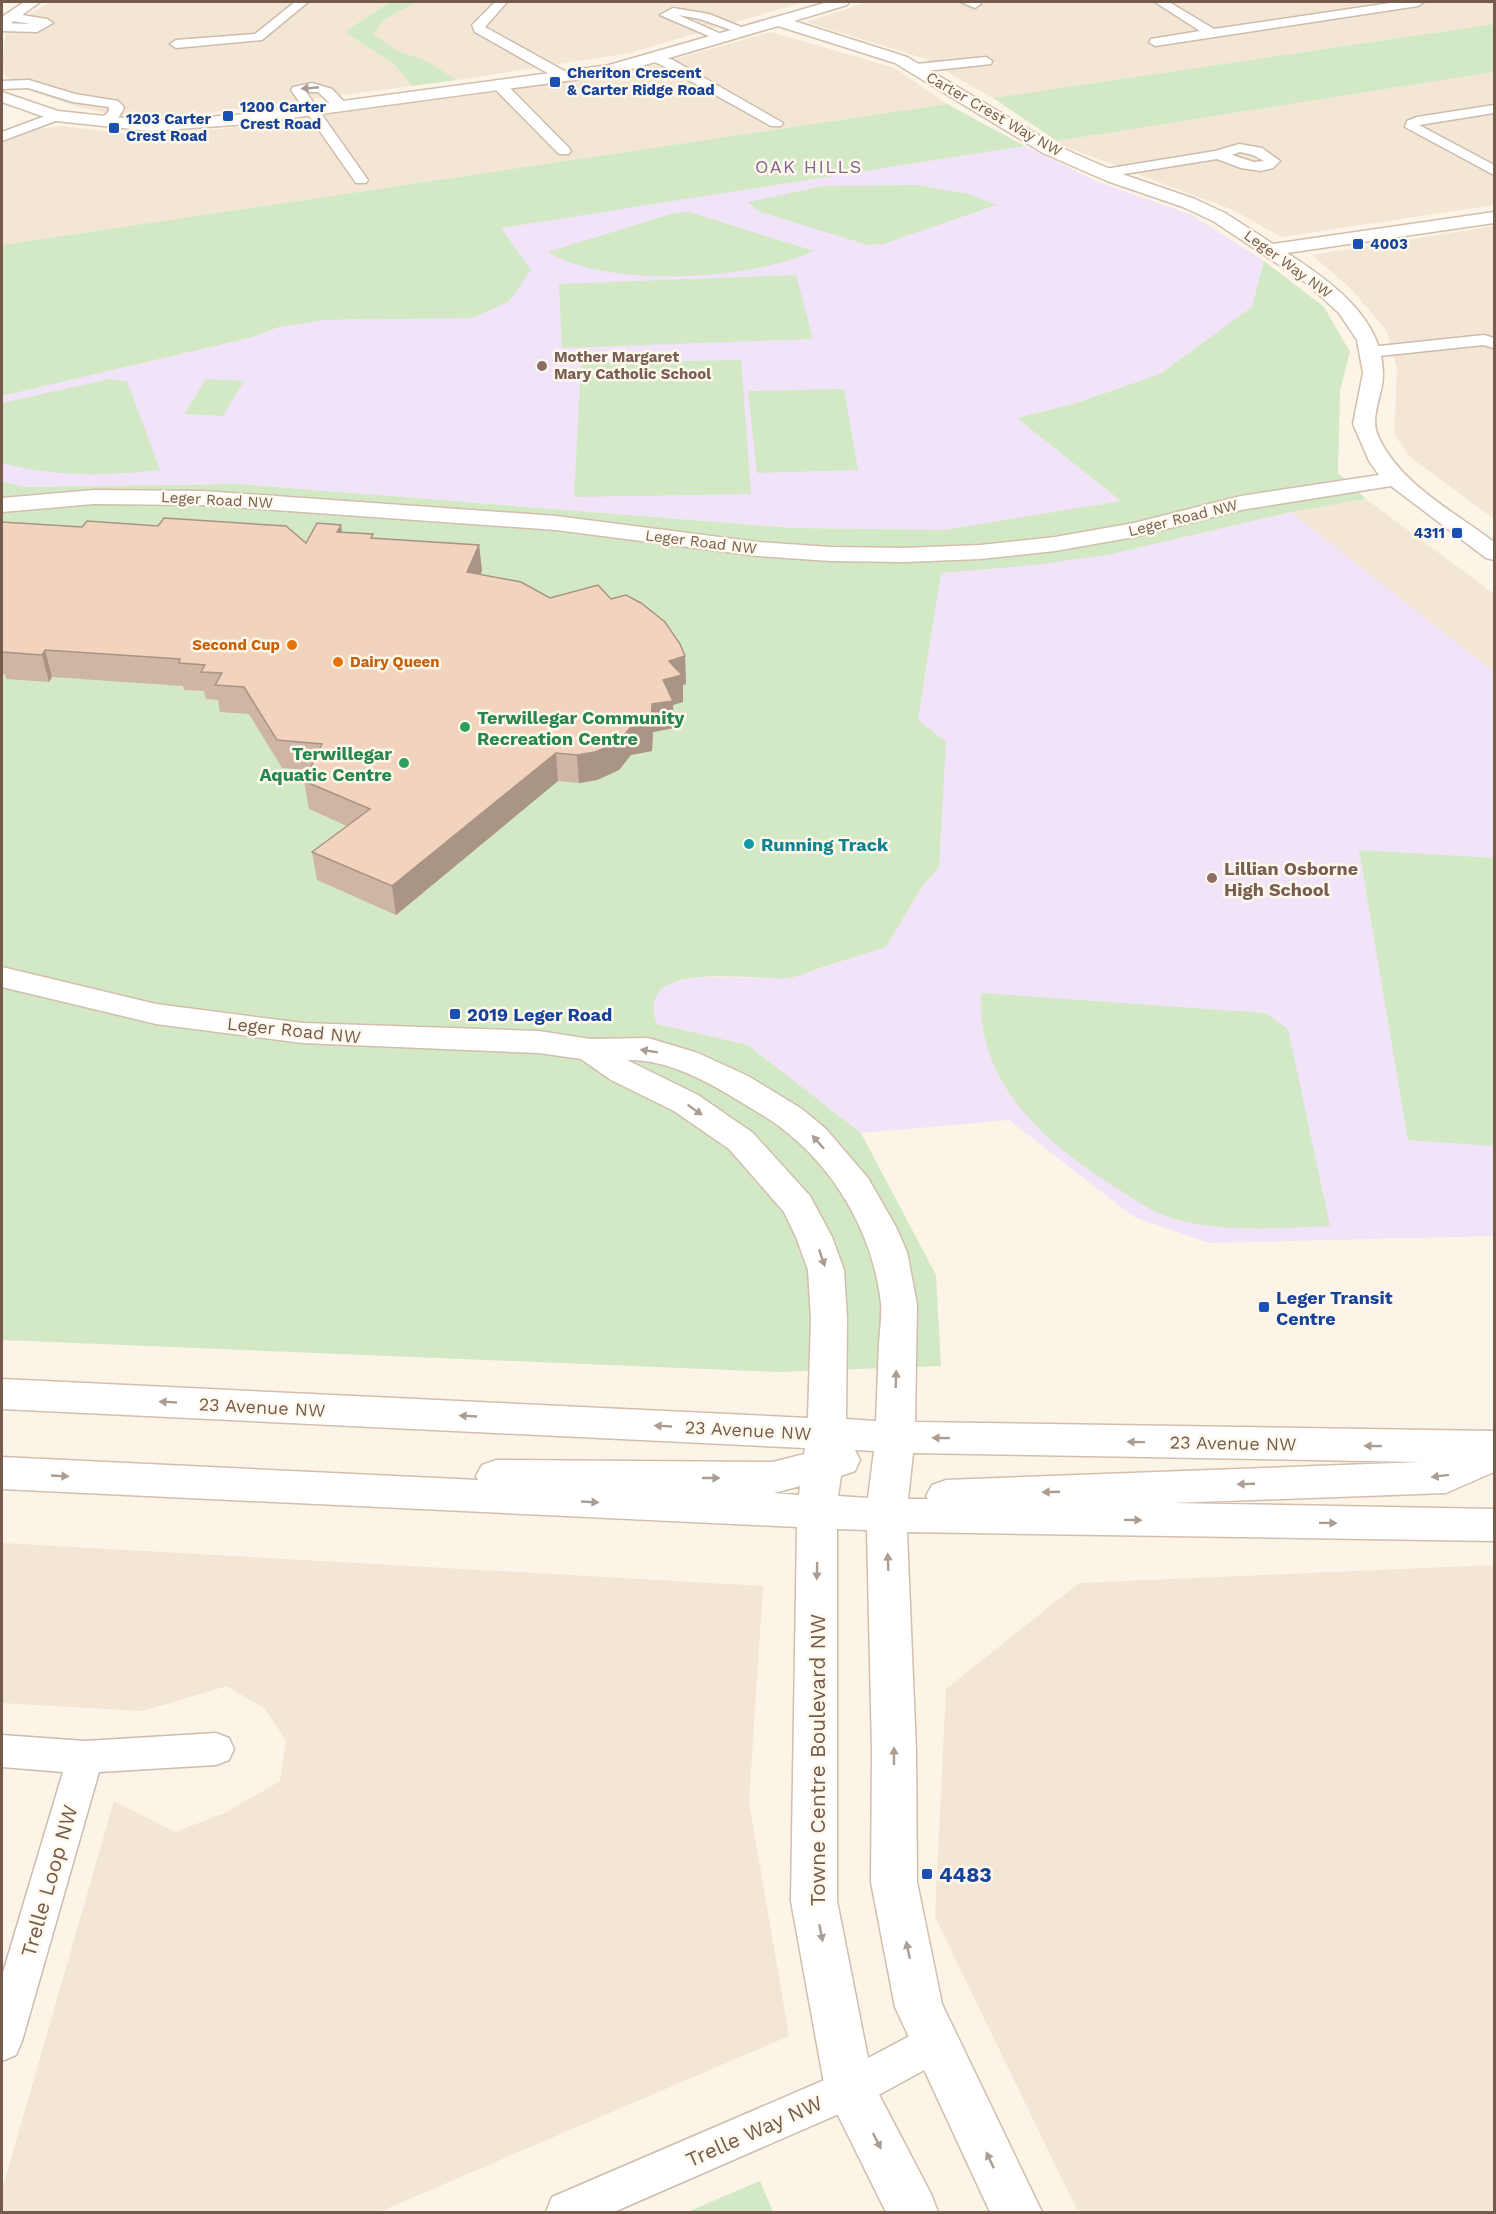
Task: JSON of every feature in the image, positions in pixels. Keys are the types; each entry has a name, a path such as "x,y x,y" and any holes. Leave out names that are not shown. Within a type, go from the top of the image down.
{"street":[{"path":"23,2 31,2"},
{"path":"4,22 31,2"},
{"path":"176,44 258,37 302,2"},
{"path":"501,2 478,25 479,29 563,76"},
{"path":"2,97 56,116 151,126 201,123 611,70 842,2"},
{"path":"1161,2 1212,33"},
{"path":"1155,42 1418,2"},
{"path":"722,37 666,15 686,11 745,31"},
{"name":"Carter Crest Way NW","path":"778,21 901,60 1049,149 1105,173"},
{"path":"652,58 668,63 776,123"},
{"name":"Carter Crest Way NW","path":"917,68 986,61"},
{"path":"2,85 29,84 65,96 113,104 117,107 116,112 106,121"},
{"path":"499,85 564,151"},
{"path":"341,106 327,89 320,87 298,90 298,93 315,110 361,180"},
{"path":"1494,109 1417,121 1412,124 1412,128 1494,171"},
{"path":"2,123 39,110"},
{"path":"2,136 56,116"},
{"path":"1105,173 1217,156"},
{"name":"Leger Way NW","path":"1105,173 1203,208 1272,250 1335,297 1358,324 1367,340 1370,352 1373,373 1364,424 1372,447 1395,479 1494,553"},
{"path":"1272,250 1494,217"},
{"path":"1370,352 1491,337"},
{"name":"Leger Road NW","path":"2,505 94,497 203,498 556,523 758,549 830,554 904,555 980,552 1055,544 1134,530 1241,503 1395,479"},
{"name":"Leger Road NW","path":"2,977 156,1014 292,1032 364,1037 539,1042 590,1050 648,1049 687,1061 736,1084 790,1117 814,1137 856,1187 879,1227 889,1252 899,1304 895,1437 887,1507"},
{"name":"Leger Road NW","path":"590,1050 622,1072 686,1103 741,1141 798,1205 814,1236 826,1270 829,1318 824,1450"},
{"name":"23 Avenue NW","path":"2,1394 824,1450"},
{"path":"148,1480 377,1474 773,1478 824,1450 858,1454 895,1437"},
{"name":"23 Avenue NW","path":"895,1437 1422,1447 1494,1446"},
{"name":"Towne Centre Boulevard NW","path":"824,1450 817,1512 814,1901 850,2089 913,2212"},
{"path":"2,1473 817,1512 1446,1477 1494,1455"},
{"path":"887,1507 1494,1525"},
{"path":"887,1507 894,1751 894,1882 920,2007 1017,2212"},
{"path":"2,1752 85,1756 216,1749"},
{"name":"Trelle Loop NW","path":"2,2041 85,1756"},
{"name":"Trelle Way NW","path":"567,2212 850,2089 936,2042"}],"shaded area":[{"path":"52,2 390,2 347,30 347,34 393,63 412,86 206,113 132,118 78,107 25,89 5,76 2,62 6,34 30,13"},
{"path":"416,2 804,2 629,53 457,80 429,62 396,50 372,34 384,20"},
{"path":"868,2 1494,2 1494,24 993,98 923,58 806,22"},
{"path":"771,32 895,68 947,104 2,245 2,143 39,129 61,126 131,134 221,129 578,81 632,71"},
{"path":"1494,72 1494,205 1281,237 1233,210 1066,147 1057,141"},
{"name":"Mother Margaret Mary Catholic School","path":"1025,146 1098,182 1192,215 1264,261 1253,307 1160,374 1073,404 1018,418 1121,501 945,531 792,528 239,484 26,487 2,482 2,396 253,337 279,327 323,320 363,320 500,228"},
{"path":"1494,226 1494,519 1410,457 1394,434 1397,370 1387,331 1350,288 1312,255"},
{"path":"1366,499 1494,594 1494,672 1291,512"},
{"name":"Lillian Osborne High School","path":"1291,512 1494,672 1494,1236 1209,1243 1134,1217 1009,1120 861,1133 748,1045 657,1024 652,1010 657,991 666,984 691,977 790,978 886,947 921,888 939,867 918,721 941,572 1107,555"},
{"path":"2,1543 763,1586 749,1802 789,2036 379,2212 2,2212 2,2190 114,1801 175,1832 225,1813 280,1781 286,1740 265,1709 227,1686 142,1711 2,1703"},
{"path":"1494,1565 1494,2212 1078,2212 935,1917 946,1689 1079,1583"}],"green space":[{"path":"390,2 416,2 384,20 373,34 396,50 429,62 457,80 412,86 393,63 347,34 347,30"},
{"path":"1494,24 1494,72 1057,141 993,98"},
{"path":"947,104 1025,146 501,228 531,270 509,301 473,318 323,320 279,327 253,337 2,396 2,245"},
{"path":"917,185 969,194 996,205 883,244 868,245 760,212 748,202 824,186"},
{"path":"689,212 814,251 787,261 754,269 680,276 642,276 606,272 574,264 548,252 674,213"},
{"path":"1264,261 1324,307 1350,352 1340,391 1338,473 1366,499 1291,512 1107,555 1034,565 941,573 918,720 946,742 939,867 921,888 886,947 790,978 726,976 679,981 662,989 654,1003 657,1024 748,1045 861,1133 936,1275 941,1366 778,1372 2,1340 2,482 26,487 239,484 792,528 945,530 1121,501 1017,418 1073,404 1160,374 1252,307"},
{"path":"796,275 813,339 562,348 559,284"},
{"path":"741,360 751,494 574,497 581,363"},
{"path":"110,379 127,381 160,470 80,474 41,471 2,463 2,403"},
{"path":"206,379 244,381 223,416 184,414"},
{"path":"844,389 858,470 757,473 748,391"},
{"path":"1359,850 1494,858 1494,1146 1408,1140"},
{"path":"981,993 1265,1013 1288,1029 1330,1226 1246,1228 1183,1221 1150,1209 1086,1168 1039,1129 1002,1081 990,1054 982,1025"},
{"path":"760,2181 773,2212 687,2212"}],"building":[{"name":"Terwillegar Community Recreation Centre","path":"164,518 286,526 306,543 317,523 341,525 337,532 373,534 371,538 479,545 467,572 521,582 550,598 598,585 611,599 626,595 641,603 665,622 680,644 685,656 669,661 682,675 663,680 673,701 652,704 651,723 630,728 617,743 595,752 577,755 556,753 392,886 312,852 370,809 304,781 322,744 277,740 244,687 215,685 222,673 201,672 205,665 179,663 180,659 45,650 42,655 2,652 2,522 82,527 87,521 158,526"}],"place":[{"name":"Cheriton Crescent & Carter Ridge Road","path":"555,82"},
{"name":"1200 Carter Crest Road","path":"228,116"},
{"name":"1203 Carter Crest Road","path":"114,128"},
{"name":"4003","path":"1358,244"},
{"name":"Mother Margaret Mary Catholic School","path":"542,366"},
{"name":"4311","path":"1457,533"},
{"name":"Second Cup","path":"292,645"},
{"name":"Dairy Queen","path":"338,662"},
{"name":"Terwillegar Community Recreation Centre","path":"465,727"},
{"name":"Terwillegar Aquatic Centre","path":"404,763"},
{"name":"Running Track","path":"749,844"},
{"name":"Lillian Osborne High School","path":"1212,878"},
{"name":"2019 Leger Road","path":"455,1014"},
{"name":"Leger Transit Centre","path":"1264,1307"},
{"name":"4483","path":"927,1874"}],"district":[{"name":"OAK HILLS","path":"809,166"}]}
